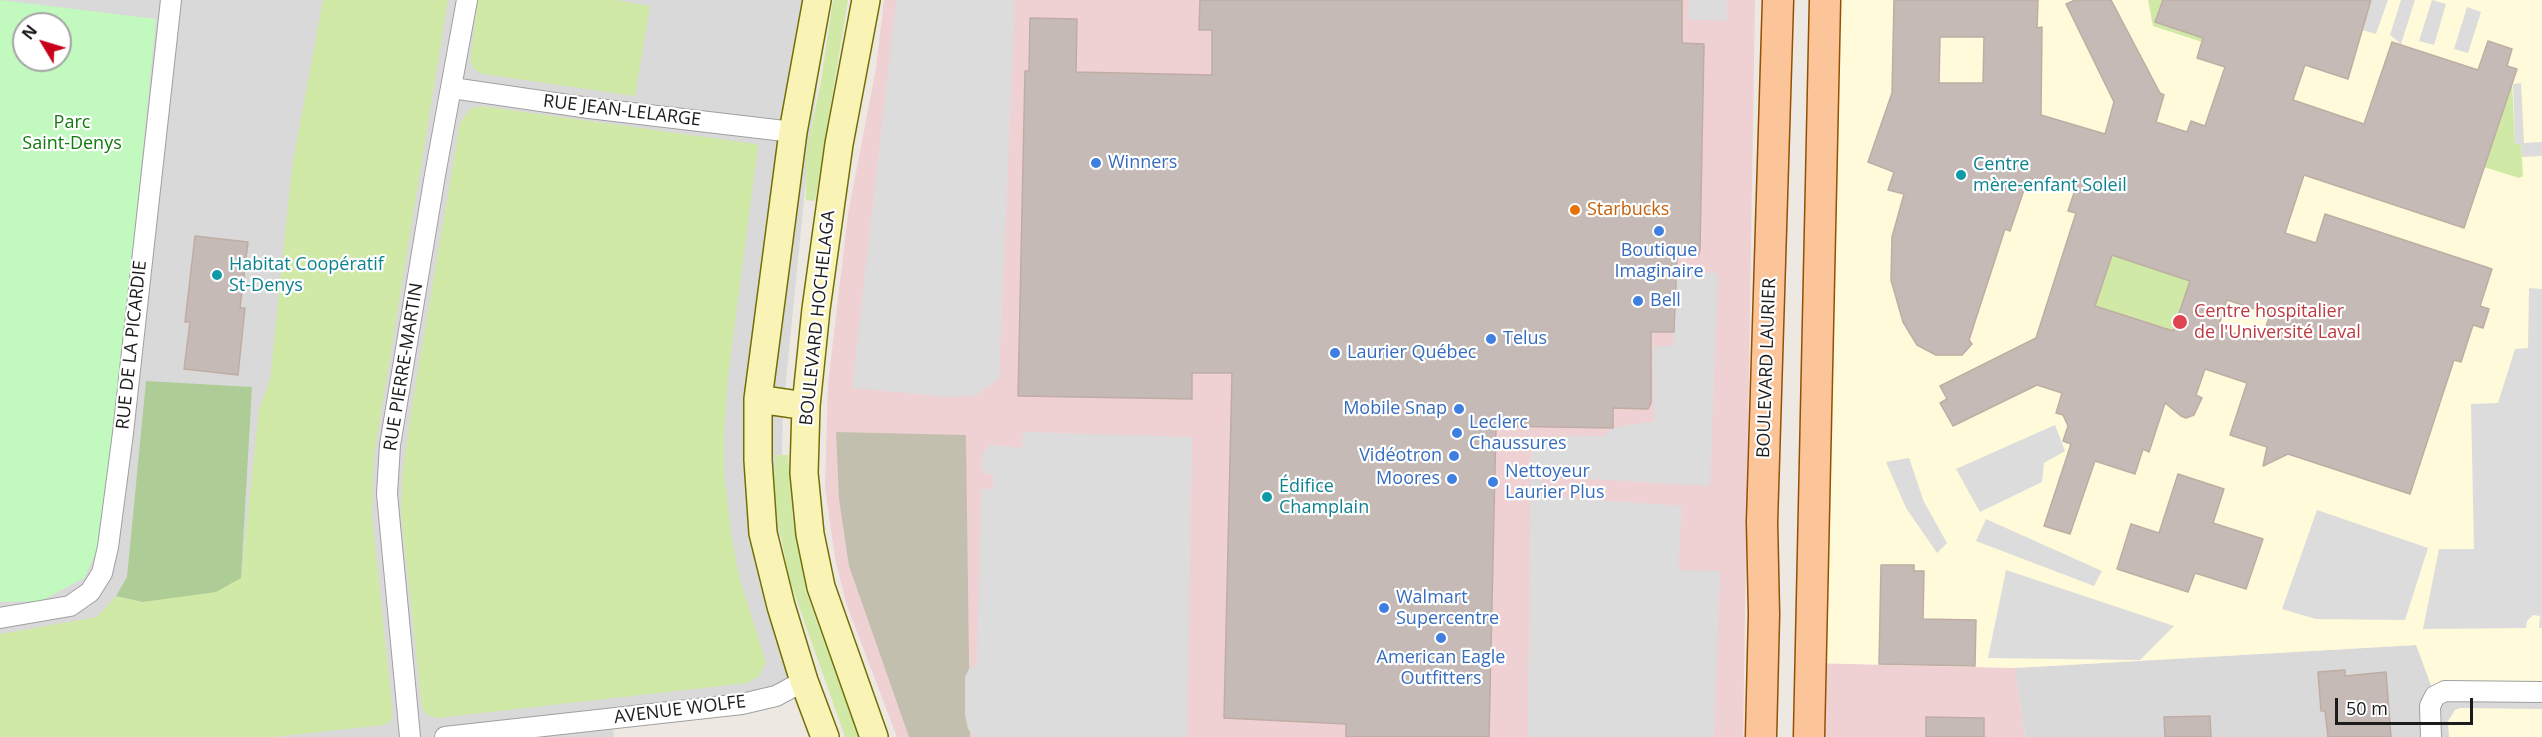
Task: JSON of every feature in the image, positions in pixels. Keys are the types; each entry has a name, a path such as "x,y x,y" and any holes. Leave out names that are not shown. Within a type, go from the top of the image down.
{"main road":[{"path":"817,0 793,132 758,399 758,460 763,533 781,606 804,681 825,737"},
{"name":"BOULEVARD HOCHELAGA","path":"866,0 839,144 816,309 806,406 804,473 810,534 820,587 874,737"},
{"name":"BOULEVARD LAURIER","path":"1761,737 1764,614 1762,522 1778,0"},
{"path":"1809,737 1825,0"},
{"path":"758,399 806,406"}],"street":[{"name":"RUE DE LA PICARDIE","path":"0,618 70,606 90,592 102,573 108,547 121,445 171,0"},
{"name":"RUE PIERRE-MARTIN","path":"410,737 387,494 390,445 467,0"},
{"name":"RUE JEAN-LELARGE","path":"452,88 589,108 793,132"},
{"name":"AVENUE WOLFE","path":"445,737 606,728 776,696 804,681"},
{"path":"2431,737 2430,706 2435,696 2445,691 2542,692"}],"shaded area":[{"path":"0,0 829,0 810,140 783,410 778,594 804,692 612,715 614,737 0,737"},
{"path":"884,0 1755,0 1743,737 897,737 846,603 835,558 825,488 828,384 848,214 876,68"},
{"path":"896,0 1015,0 999,378 975,396 950,397 852,388"},
{"path":"1689,0 1727,0 1727,21 1688,19"},
{"name":"Centre hospitalier de l'Université Laval","path":"1825,0 2542,0 2542,692 2435,696 2416,645 2015,668 1812,663"},
{"path":"2372,0 2388,0 2376,34 2362,30"},
{"path":"2401,0 2415,0 2401,44 2390,35"},
{"path":"2432,0 2446,4 2434,45 2419,41"},
{"path":"2467,7 2481,12 2468,53 2454,49"},
{"path":"2521,83 2524,143 2542,142 2542,156 2522,157 2521,144 2515,144 2513,84"},
{"path":"1677,271 1718,273 1710,486 1542,476 1541,496 1682,506 1678,570 1720,571 1714,737 1528,737 1531,437 1603,436 1612,428 1654,421 1653,346 1673,346"},
{"path":"2529,288 2542,289 2542,628 2539,628 2540,616 2533,615 2527,621 2526,628 2423,629 2439,549 2474,549 2471,404 2498,403 2515,349 2528,348"},
{"path":"2055,425 2065,451 2044,463 2042,482 1980,512 1956,469"},
{"path":"836,432 966,435 970,737 909,737 849,566 839,499"},
{"path":"1023,432 1192,437 1187,737 975,737 968,729 965,715 965,677 969,669 977,664 981,489 993,489 993,474 985,474 981,467 982,457 988,446 1022,448"},
{"path":"1909,458 1924,502 1947,543 1937,553 1906,508 1886,462"},
{"path":"2317,510 2428,548 2405,620 2316,619 2282,609"},
{"path":"1986,519 2102,571 2094,586 1976,541"},
{"path":"2006,570 2174,626 2140,660 1988,658"},
{"path":"2417,645 2542,692 2542,737 2025,737 2015,668"},
{"path":"1812,663 2015,668 2025,737 1810,737"},
{"path":"2460,708 2542,709 2542,737 2449,737 2448,721 2455,710"}],"green space":[{"name":"Parc Saint-Denys","path":"0,0 156,19 104,537 84,578 41,601 0,602"},
{"path":"323,0 448,0 374,456 372,516 393,717 384,725 273,737 0,737 0,634 97,617 116,596 143,602 241,578 259,409 270,380 292,167"},
{"path":"478,0 615,0 650,6 635,96 483,74 474,69 470,61"},
{"path":"833,0 848,0 815,201 806,200 806,153 821,81"},
{"path":"2148,0 2163,0 2156,22 2204,38 2202,42 2153,26"},
{"path":"2512,82 2515,143 2521,144 2523,176 2519,178 2484,167"},
{"path":"481,106 756,144 758,147 728,376 724,433 724,472 731,534 739,576 766,663 758,677 747,683 437,718 427,715 422,708 401,513 402,477 460,123 470,109"},
{"path":"2112,255 2190,281 2164,359 2157,356 2166,328 2109,311 2083,342"},
{"path":"146,381 252,387 241,578 216,592 143,602 116,596 127,577"},
{"path":"776,455 788,455 793,522 807,594 859,737 845,737 790,581 776,514 774,472"}],"building":[{"name":"Laurier Québec","path":"1200,0 1682,0 1682,43 1704,44 1700,250 1698,256 1677,256 1674,332 1651,332 1651,403 1648,409 1613,408 1613,428 1496,426 1489,737 1346,737 1346,724 1224,718 1232,373 1192,373 1192,399 1018,396 1025,71 1029,71 1030,18 1077,19 1076,72 1212,75 1212,30 1199,30"},
{"path":"1894,0 2038,0 2037,28 2042,27 2041,115 2105,134 2114,102 2066,4 2075,0 2111,0 2160,93 2164,95 2156,122 2187,132 2191,121 2205,126 2225,67 2197,58 2203,38 2155,22 2163,0 2371,0 2348,79 2305,65 2293,100 2364,124 2392,42 2478,70 2488,41 2512,49 2507,66 2517,69 2464,228 2304,175 2285,233 2316,243 2325,214 2492,269 2480,306 2489,309 2483,328 2473,325 2461,362 2454,360 2410,494 2288,454 2263,466 2267,447 2230,435 2247,383 2205,369 2196,395 2202,398 2194,415 2186,418 2181,416 2165,403 2149,452 2143,449 2135,474 2095,461 2070,534 2044,526 2071,444 2063,441 2068,426 2063,415 2056,413 2062,393 2037,385 1953,426 1940,403 1947,399 1940,386 2036,338 2076,213 2068,211 2075,190 2028,178 2010,231 2005,229 1969,340 1972,344 1962,355 1936,355 1917,345 1903,322 1891,280 1892,237 1904,194 1888,190 1894,172 1868,162 1892,93","holes":["1940,37 1984,37 1983,83 1939,83","2112,255 2190,281 2173,331 2095,306","2227,300 2270,314 2261,342 2218,328"]},
{"name":"Habitat Coopératif St-Denys","path":"195,236 248,242 240,308 245,308 238,375 184,369 190,322 185,322"},
{"path":"2178,474 2224,489 2213,523 2263,539 2246,589 2195,573 2188,592 2117,569 2131,524 2159,533"},
{"path":"1881,565 1914,565 1914,571 1924,571 1923,619 1976,620 1975,666 1879,664"},
{"path":"2345,670 2345,676 2386,672 2391,737 2328,737 2325,711 2321,711 2318,672"},
{"path":"2210,716 2211,737 2165,737 2164,717"},
{"path":"1926,717 1984,718 1984,737 1926,737"}],"place":[{"name":"Winners","path":"1096,163"},
{"name":"Centre mère-enfant Soleil","path":"1961,175"},
{"name":"Starbucks","path":"1575,210"},
{"name":"Boutique Imaginaire","path":"1659,231"},
{"name":"Habitat Coopératif St-Denys","path":"217,275"},
{"name":"Bell","path":"1638,301"},
{"name":"Centre hospitalier de l'Université Laval","path":"2180,322"},
{"name":"Telus","path":"1491,339"},
{"name":"Laurier Québec","path":"1335,353"},
{"name":"Mobile Snap","path":"1459,409"},
{"name":"Leclerc Chaussures","path":"1457,433"},
{"name":"Vidéotron","path":"1454,456"},
{"name":"Moores","path":"1452,479"},
{"name":"Nettoyeur Laurier Plus","path":"1493,482"},
{"name":"Édifice Champlain","path":"1267,497"},
{"name":"Walmart Supercentre","path":"1384,608"},
{"name":"American Eagle Outfitters","path":"1441,638"}]}
